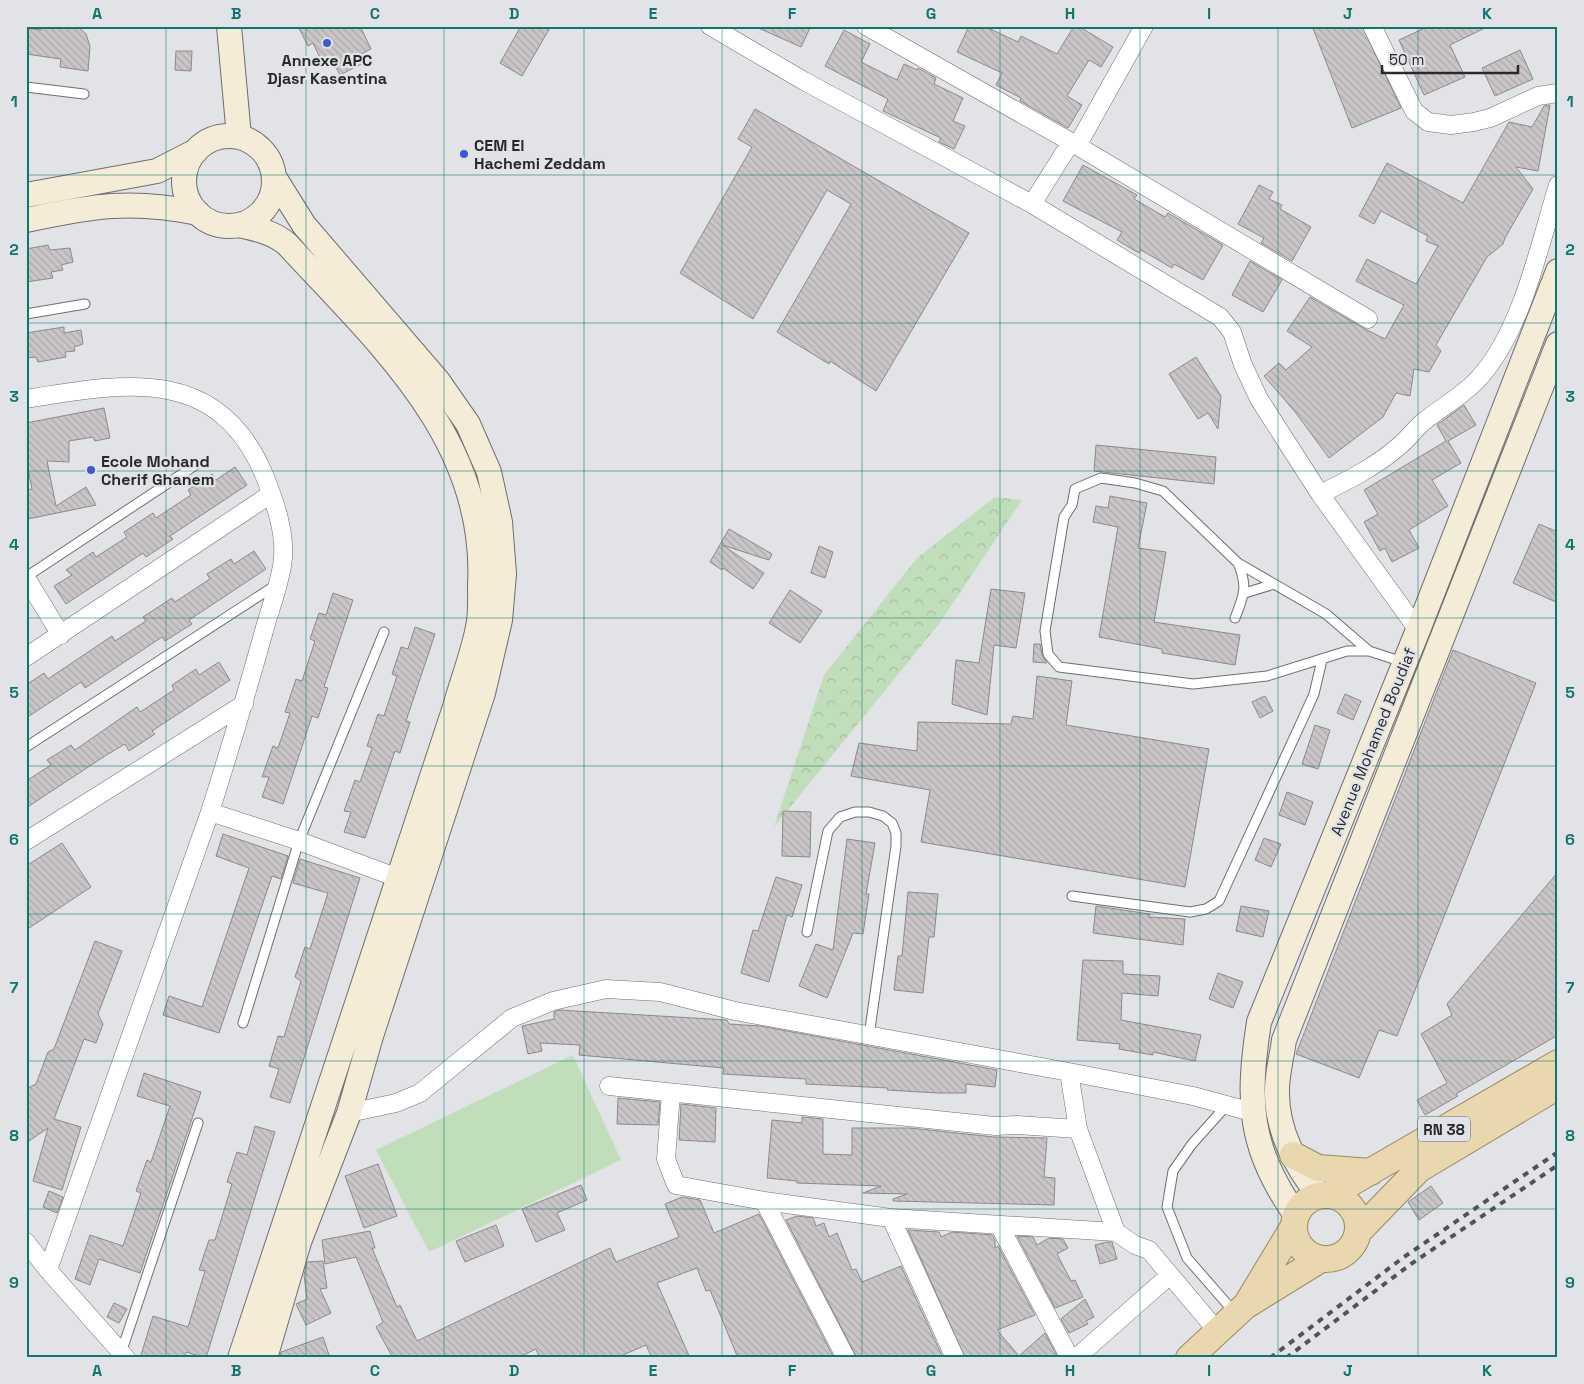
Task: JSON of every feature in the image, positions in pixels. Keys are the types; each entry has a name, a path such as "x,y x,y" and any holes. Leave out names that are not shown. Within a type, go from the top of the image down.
{"main road":[{"path":"229,26 239,137"},
{"path":"26,195 157,171 216,138 239,137 252,142 263,151 271,163 274,177 273,193 266,208 254,219 238,225"},
{"path":"196,150 188,162 185,175 185,189 189,202 198,213 209,221 266,231 278,236 400,367 433,413 459,461 475,511 482,564 478,626 455,707 240,1358"},
{"path":"264,1358 299,1242 352,1102 483,693 500,620 504,574 500,522 488,472 468,424 438,381 304,225 274,177"},
{"path":"26,220 89,207 118,204 148,204 198,213"},
{"name":"Avenue Mohamed Boudiaf","path":"1295,1220 1264,1157 1258,1141 1252,1112 1253,1060 1259,1022 1405,663 1558,271"},
{"name":"Avenue Mohamed Boudiaf","path":"1324,1195 1300,1170 1281,1128 1276,1089 1284,1040 1558,344"},
{"name":"RN 38","path":"1233,1317 1295,1220 1301,1206 1371,1172 1558,1064"},
{"name":"RN 38","path":"1189,1358 1233,1317 1322,1259 1334,1258 1345,1253 1353,1244 1358,1232 1419,1169 1558,1086"},
{"path":"327,1094 332,1111 352,1102"},
{"path":"1293,1155 1318,1168 1371,1172"},
{"path":"1324,1195 1340,1198 1352,1208 1358,1222 1358,1232"},
{"path":"1295,1220 1295,1236 1301,1247 1310,1255 1322,1259"}],"street":[{"path":"710,26 804,81 1032,204 1220,317 1232,332 1243,365 1259,399 1320,494 1418,630"},
{"path":"866,26 1074,144 1368,320"},
{"path":"1032,204 1074,144 1144,26"},
{"path":"1372,26 1414,111 1428,122 1451,125 1474,122 1538,96 1558,93"},
{"path":"1320,494 1356,477 1398,448 1417,427 1466,391 1486,370 1508,335 1525,293 1558,185"},
{"path":"26,399 82,390 131,386 158,387 187,395 214,408 235,428 258,459 281,528 283,558 244,704 210,812 48,1270"},
{"path":"26,657 62,635 271,494"},
{"path":"26,578 62,635"},
{"path":"26,841 244,704"},
{"path":"210,812 299,841 398,878"},
{"path":"352,1102 396,1103 420,1093 512,1018 553,1000 606,989 660,992 735,1011 1193,1096 1252,1112"},
{"path":"1069,1072 1078,1129 1116,1232"},
{"path":"609,1086 996,1126 1017,1125 1078,1129"},
{"path":"671,1092 666,1159 676,1185 764,1201 890,1218 1116,1232 1148,1250 1170,1275 1233,1317"},
{"path":"764,1201 846,1358"},
{"path":"890,1218 955,1358"},
{"path":"999,1225 1070,1358"},
{"path":"26,1242 48,1270 124,1355"},
{"path":"1076,1358 1170,1275"}],"lane":[{"path":"26,87 84,94"},
{"path":"26,314 85,304"},
{"path":"26,578 197,464"},
{"path":"1369,651 1326,614 1238,563 1163,491 1135,483 1101,478 1075,489 1072,505 1064,517 1045,631 1048,654 1059,667 1193,684 1267,676 1347,651 1369,651 1405,663"},
{"path":"1235,618 1245,593 1245,578 1238,563"},
{"path":"1245,593 1274,584"},
{"path":"26,747 276,585"},
{"path":"243,1023 299,841 384,632"},
{"path":"1072,896 1190,912 1206,909 1220,901 1314,694 1322,660"},
{"path":"807,932 828,831 840,817 855,812 869,812 882,816 892,824 896,832 896,846 869,1036"},
{"path":"1228,1106 1192,1144 1173,1171 1167,1207 1187,1258 1233,1317"},
{"path":"124,1355 198,1123"}],"green space":[{"path":"995,497 1022,500 939,624 774,827 824,675 917,558"},
{"path":"573,1055 621,1160 429,1252 376,1150"}],"building":[{"path":"42,26 77,26 86,34 90,46 88,71 60,67 61,59 26,54 26,28 41,30"},
{"path":"298,26 360,26 371,49 361,54 365,62 340,75 333,61 324,66 313,43 308,46"},
{"path":"521,26 551,26 522,76 500,63"},
{"path":"754,26 811,26 801,47"},
{"path":"969,26 984,26 1018,42 1021,36 1057,54 1074,26 1078,26 1113,47 1101,67 1089,60 1067,96 1082,105 1068,128 1020,101 1021,98 996,85 1002,73 957,52"},
{"path":"1312,26 1362,26 1401,108 1352,128"},
{"path":"1429,26 1489,26 1450,45 1465,77 1424,95 1399,40"},
{"path":"844,30 870,44 861,62 897,80 904,64 917,70 918,68 936,78 934,84 963,98 953,121 965,126 954,149 939,142 941,138 883,111 888,99 825,66"},
{"path":"1520,50 1533,79 1495,96 1482,68"},
{"path":"176,51 192,51 191,71 175,70"},
{"path":"1550,105 1538,171 1516,167 1533,189 1503,244 1487,257 1436,345 1441,351 1429,372 1414,369 1410,396 1396,393 1383,417 1329,458 1296,413 1264,376 1279,363 1286,370 1312,347 1287,331 1310,297 1385,339 1404,305 1356,281 1367,259 1416,284 1438,246 1426,241 1428,236 1381,211 1374,224 1359,216 1387,163 1463,203 1509,122 1532,127 1544,106"},
{"path":"755,109 969,233 876,391 830,361 829,364 777,332 851,204 827,190 753,319 680,273 752,147 738,139"},
{"path":"1083,165 1137,195 1134,199 1165,217 1168,213 1223,245 1203,280 1174,264 1172,268 1141,250 1139,253 1117,240 1122,232 1063,201"},
{"path":"1259,185 1273,192 1269,199 1282,205 1280,209 1311,227 1292,261 1261,243 1264,238 1238,224"},
{"path":"48,245 50,250 70,248 73,262 61,265 63,270 51,272 53,278 26,282 26,249"},
{"path":"1250,261 1282,280 1263,312 1232,295"},
{"path":"64,327 64,333 81,330 83,344 74,347 75,351 65,352 66,357 38,362 36,357 26,358 26,333"},
{"path":"1196,357 1221,396 1218,429 1208,413 1198,419 1169,374"},
{"path":"1464,405 1476,425 1448,441 1461,463 1432,480 1448,506 1409,530 1419,548 1392,562 1385,548 1380,551 1364,522 1378,514 1364,490 1446,441 1437,425"},
{"path":"104,408 110,438 95,441 93,437 69,441 69,462 47,461 56,506 86,487 96,505 28,519 26,490 32,489 26,459 26,423"},
{"path":"1096,445 1216,457 1214,484 1094,471"},
{"path":"235,467 247,485 170,536 173,539 146,557 143,553 66,604 54,586 72,575 66,570 93,552 96,557 127,537 124,532 153,513 156,518 191,495 188,490 212,474 216,480"},
{"path":"1110,496 1147,503 1138,548 1166,552 1154,622 1240,635 1235,665 1162,653 1162,649 1099,637 1118,527 1093,522 1096,506 1108,508"},
{"path":"1539,524 1558,532 1558,603 1513,583"},
{"path":"729,529 772,554 769,560 722,545 764,573 753,589 723,568 722,570 710,562"},
{"path":"819,546 833,552 825,578 811,573"},
{"path":"254,551 266,569 189,620 192,624 165,641 162,637 85,688 81,682 26,718 26,685 44,673 48,679 112,636 115,641 146,621 143,617 172,598 175,602 210,579 207,574 231,559 234,564"},
{"path":"991,589 1025,593 1016,648 994,645 987,715 952,704 956,660 979,663"},
{"path":"790,590 822,611 800,643 769,623"},
{"path":"333,593 353,600 324,687 328,688 318,718 312,716 283,804 262,797 269,777 262,777 273,746 278,748 290,713 285,712 296,679 302,681 315,641 310,639 319,613 326,615"},
{"path":"415,627 435,634 406,721 410,722 400,753 395,751 365,838 344,832 351,812 344,811 355,780 360,782 372,748 367,746 378,714 384,716 397,676 392,674 401,647 408,649"},
{"path":"1034,644 1040,644 1042,655 1047,663 1033,662"},
{"path":"1453,650 1536,683 1397,1036 1379,1030 1359,1078 1296,1054"},
{"path":"219,662 230,680 152,731 155,734 129,751 125,744 26,808 26,781 51,765 47,760 71,745 75,750 137,707 140,712 174,690 172,685 196,669 199,675"},
{"path":"1037,676 1072,681 1066,725 1209,749 1185,887 921,842 930,790 851,776 859,743 917,751 918,722 1011,724 1013,716 1033,719"},
{"path":"1345,694 1361,701 1353,720 1337,713"},
{"path":"1265,696 1273,711 1260,718 1252,702"},
{"path":"1315,725 1330,730 1318,769 1302,764"},
{"path":"1287,792 1313,802 1305,825 1279,815"},
{"path":"783,811 811,812 810,857 782,856"},
{"path":"223,834 288,856 281,879 272,876 219,1033 163,1015 169,996 202,1007 249,868 216,856"},
{"path":"1264,838 1281,844 1271,867 1255,860"},
{"path":"847,839 875,843 866,894 869,894 863,934 853,933 827,998 799,986 816,944 833,950"},
{"path":"62,843 91,887 26,930 26,866"},
{"path":"300,859 360,878 290,1103 270,1097 279,1069 269,1066 278,1036 284,1037 301,981 295,977 305,947 310,949 328,893 293,883"},
{"path":"1558,872 1558,1035 1456,1094 1458,1096 1425,1115 1417,1100 1447,1083 1421,1034 1452,1015 1447,1004"},
{"path":"776,877 802,885 792,917 787,915 769,982 741,973 753,930 758,931"},
{"path":"908,892 938,894 934,937 929,937 923,993 894,990 898,956 902,956"},
{"path":"1096,906 1150,914 1149,917 1185,919 1183,945 1093,933"},
{"path":"1241,906 1269,911 1263,937 1236,931"},
{"path":"95,941 122,951 98,1014 103,1024 96,1043 84,1039 54,1119 81,1127 62,1190 33,1181 48,1128 26,1143 26,1089 36,1084 48,1052 54,1049"},
{"path":"1083,960 1123,961 1123,974 1160,976 1158,996 1122,993 1121,1020 1201,1035 1195,1061 1153,1052 1153,1055 1119,1049 1120,1044 1077,1040"},
{"path":"1218,973 1243,982 1233,1008 1209,999"},
{"path":"559,1010 727,1020 729,1024 760,1026 997,1070 995,1087 966,1084 966,1093 938,1093 887,1090 888,1088 806,1084 806,1079 723,1074 724,1068 579,1055 580,1045 540,1043 542,1051 528,1054 522,1026 554,1019 554,1012"},
{"path":"144,1073 201,1092 140,1273 99,1259 90,1285 75,1279 90,1235 123,1246 141,1193 136,1191 147,1160 151,1162 170,1106 137,1096"},
{"path":"618,1098 660,1102 658,1125 617,1124"},
{"path":"681,1104 716,1108 715,1142 679,1140"},
{"path":"802,1117 823,1119 823,1154 852,1155 852,1128 910,1128 994,1137 1047,1138 1044,1177 1055,1178 1054,1205 893,1201 893,1199 907,1194 863,1193 881,1186 797,1183 797,1181 767,1178 772,1120 802,1123"},
{"path":"255,1126 275,1132 206,1358 186,1352 184,1358 150,1358 141,1355 153,1316 188,1327 205,1271 199,1270 209,1240 215,1240 232,1184 227,1182 237,1152 247,1155"},
{"path":"378,1164 397,1216 364,1228 345,1176"},
{"path":"581,1185 587,1200 557,1213 565,1230 536,1242 522,1209"},
{"path":"1431,1186 1443,1203 1419,1220 1408,1202"},
{"path":"49,1191 63,1197 57,1213 43,1207"},
{"path":"682,1197 700,1200 714,1233 759,1214 834,1358 738,1358 710,1290 706,1291 697,1268 657,1283 690,1358 652,1358 646,1345 616,1358 540,1358 536,1349 517,1358 393,1358 376,1327 383,1322 356,1257 325,1264 322,1240 370,1231 375,1248 372,1248 397,1307 400,1305 417,1341 610,1248 616,1262 679,1237 665,1204"},
{"path":"797,1216 813,1218 816,1226 824,1223 829,1237 837,1233 852,1270 856,1269 862,1282 901,1266 943,1358 857,1358 786,1220"},
{"path":"496,1225 504,1246 465,1262 456,1241"},
{"path":"908,1230 939,1232 941,1237 952,1232 992,1235 995,1240 995,1248 998,1246 1035,1315 997,1330 1019,1356 1045,1333 1058,1358 965,1358"},
{"path":"1017,1236 1033,1237 1037,1245 1049,1238 1063,1239 1068,1248 1057,1254 1071,1281 1075,1280 1083,1297 1055,1308"},
{"path":"1112,1242 1117,1259 1100,1264 1095,1245"},
{"path":"323,1261 327,1288 320,1289 331,1313 306,1325 296,1304 307,1299 304,1275 307,1262"},
{"path":"1085,1299 1094,1317 1086,1321 1088,1324 1069,1333 1061,1319"},
{"path":"114,1303 127,1309 119,1323 107,1317"},
{"path":"323,1337 330,1358 279,1358 281,1352"}],"railway":[{"path":"1270,1358 1404,1257 1558,1152"},
{"path":"1286,1358 1411,1264 1558,1165"}],"place":[{"name":"Annexe APC Djasr Kasentina","path":"327,43"},
{"name":"CEM El Hachemi Zeddam","path":"464,154"},
{"name":"Ecole Mohand Cherif Ghanem","path":"91,470"}]}
